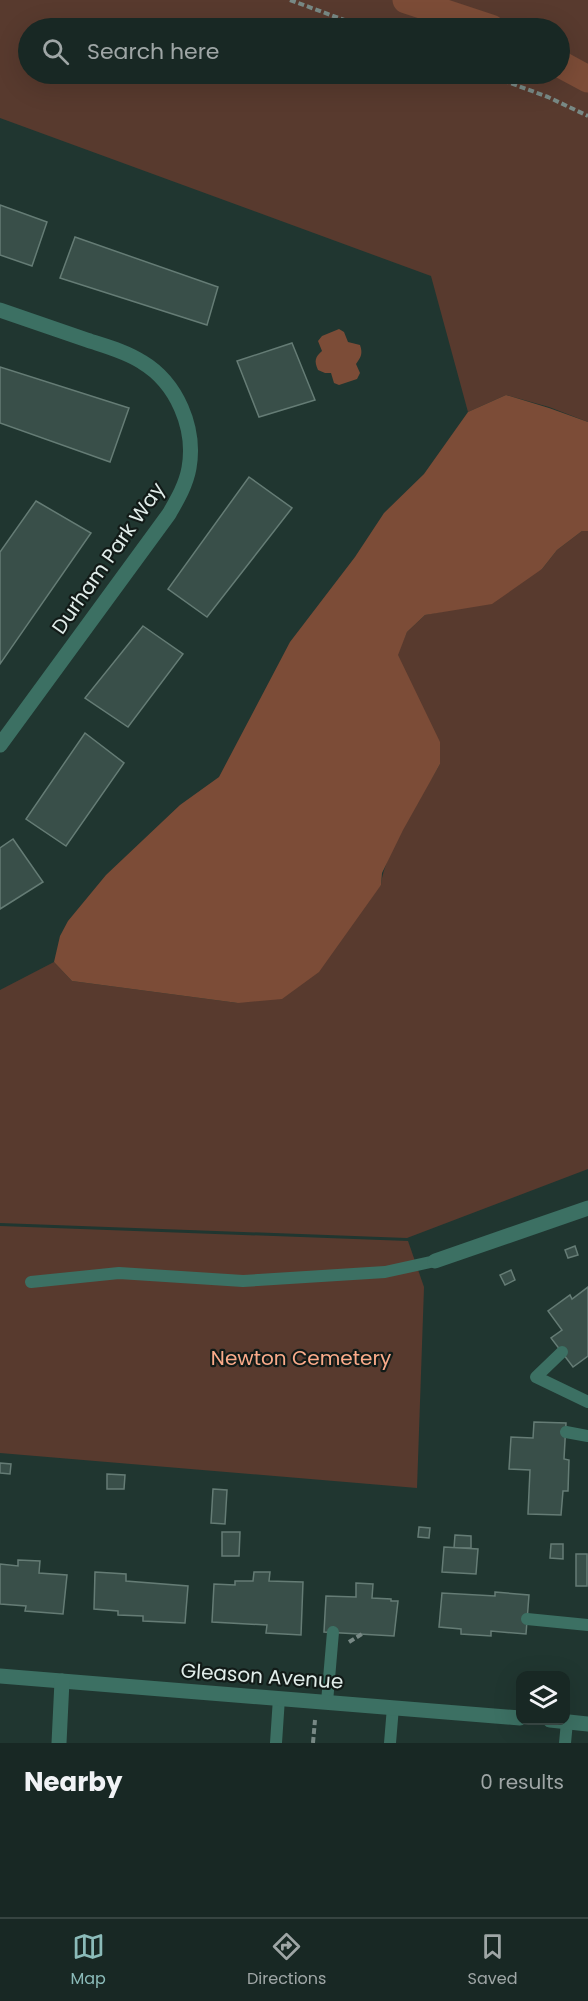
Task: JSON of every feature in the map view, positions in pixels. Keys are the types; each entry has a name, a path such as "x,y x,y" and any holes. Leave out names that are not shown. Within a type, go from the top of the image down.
{"street":[{"name":"Durham Park Way","path":"0,310 129,354 157,372 176,397 183,411 188,425 191,454 185,483 169,514 0,745"},
{"path":"435,1261 588,1208"},
{"name":"Gleason Avenue","path":"0,1676 516,1718"},
{"path":"58,1743 62,1680"},
{"path":"570,1722 588,1724"}],"lane":[{"path":"31,1282 119,1273 243,1281 385,1272 435,1261"},
{"path":"562,1352 536,1377 588,1402"},
{"path":"566,1432 588,1436"},
{"path":"527,1619 588,1625"},
{"path":"327,1702 333,1632"},
{"path":"276,1743 279,1698"},
{"path":"390,1743 393,1707"},
{"path":"565,1743 567,1725"}],"path":[{"path":"290,0 339,18"},
{"path":"513,84 588,116"}],"green space":[{"path":"0,0 588,0 588,422 549,407 506,395 468,412 431,276 0,118"},
{"path":"582,531 588,531 588,1169 407,1238 0,1223 0,990 54,962 72,981 238,1003 381,885 389,857 440,764 417,697 397,655 407,632 425,615 456,609 542,569 557,550"},
{"name":"Newton Cemetery","path":"0,1226 408,1241 424,1287 417,1488 0,1453"}],"shaded area":[{"path":"339,329 344,332 348,342 360,345 361,353 356,364 360,373 357,379 339,385 334,383 331,373 318,370 316,362 322,351 318,341 322,336"},
{"path":"506,395 588,422 588,531 582,531 557,550 542,569 492,604 425,615 407,632 398,655 440,742 440,764 382,873 381,885 319,972 282,999 238,1003 72,981 54,962 60,936 68,921 106,875 180,805 219,777 290,642 355,557 384,513 424,474 468,412"}],"building":[{"path":"0,205 47,222 32,266 0,255"},
{"path":"75,237 218,287 207,325 60,278"},
{"path":"292,343 315,400 259,417 237,361"},
{"path":"0,367 129,408 110,462 0,423"},
{"path":"249,477 292,508 207,617 168,589"},
{"path":"36,501 91,533 0,664 0,552"},
{"path":"143,626 183,654 128,727 85,698"},
{"path":"85,733 124,763 66,846 26,819"},
{"path":"13,839 43,882 0,909 0,848"},
{"path":"575,1246 578,1255 568,1258 565,1250"},
{"path":"511,1270 515,1280 505,1285 500,1275"},
{"path":"588,1287 588,1356 573,1367 551,1338 562,1330 548,1311 570,1295 572,1299"},
{"path":"534,1422 566,1423 564,1459 569,1460 568,1491 563,1491 561,1515 528,1514 530,1470 509,1469 511,1437 533,1438"},
{"path":"0,1463 11,1464 10,1474 0,1473"},
{"path":"107,1474 125,1475 124,1489 107,1489"},
{"path":"213,1489 227,1490 225,1524 211,1523"},
{"path":"419,1527 430,1528 429,1538 418,1537"},
{"path":"222,1532 240,1532 239,1556 222,1556"},
{"path":"455,1535 471,1536 471,1548 454,1548"},
{"path":"551,1544 563,1544 563,1559 550,1558"},
{"path":"444,1547 478,1549 476,1574 442,1572"},
{"path":"576,1554 587,1554 587,1586 576,1586"},
{"path":"18,1560 40,1561 39,1573 67,1575 63,1614 25,1611 26,1606 0,1604 0,1564 18,1566"},
{"path":"95,1572 126,1574 126,1581 188,1586 185,1623 143,1621 143,1616 118,1615 118,1611 94,1609"},
{"path":"254,1572 270,1572 269,1581 303,1582 301,1635 266,1633 267,1625 212,1622 214,1584 235,1585 235,1581 253,1581"},
{"path":"356,1583 373,1584 372,1598 398,1601 394,1636 324,1632 326,1596 356,1597"},
{"path":"495,1592 529,1595 526,1634 491,1631 491,1636 461,1634 461,1629 439,1627 442,1593 495,1596"}],"waterway":[{"path":"406,0 461,18"},
{"path":"570,69 588,79"}]}
